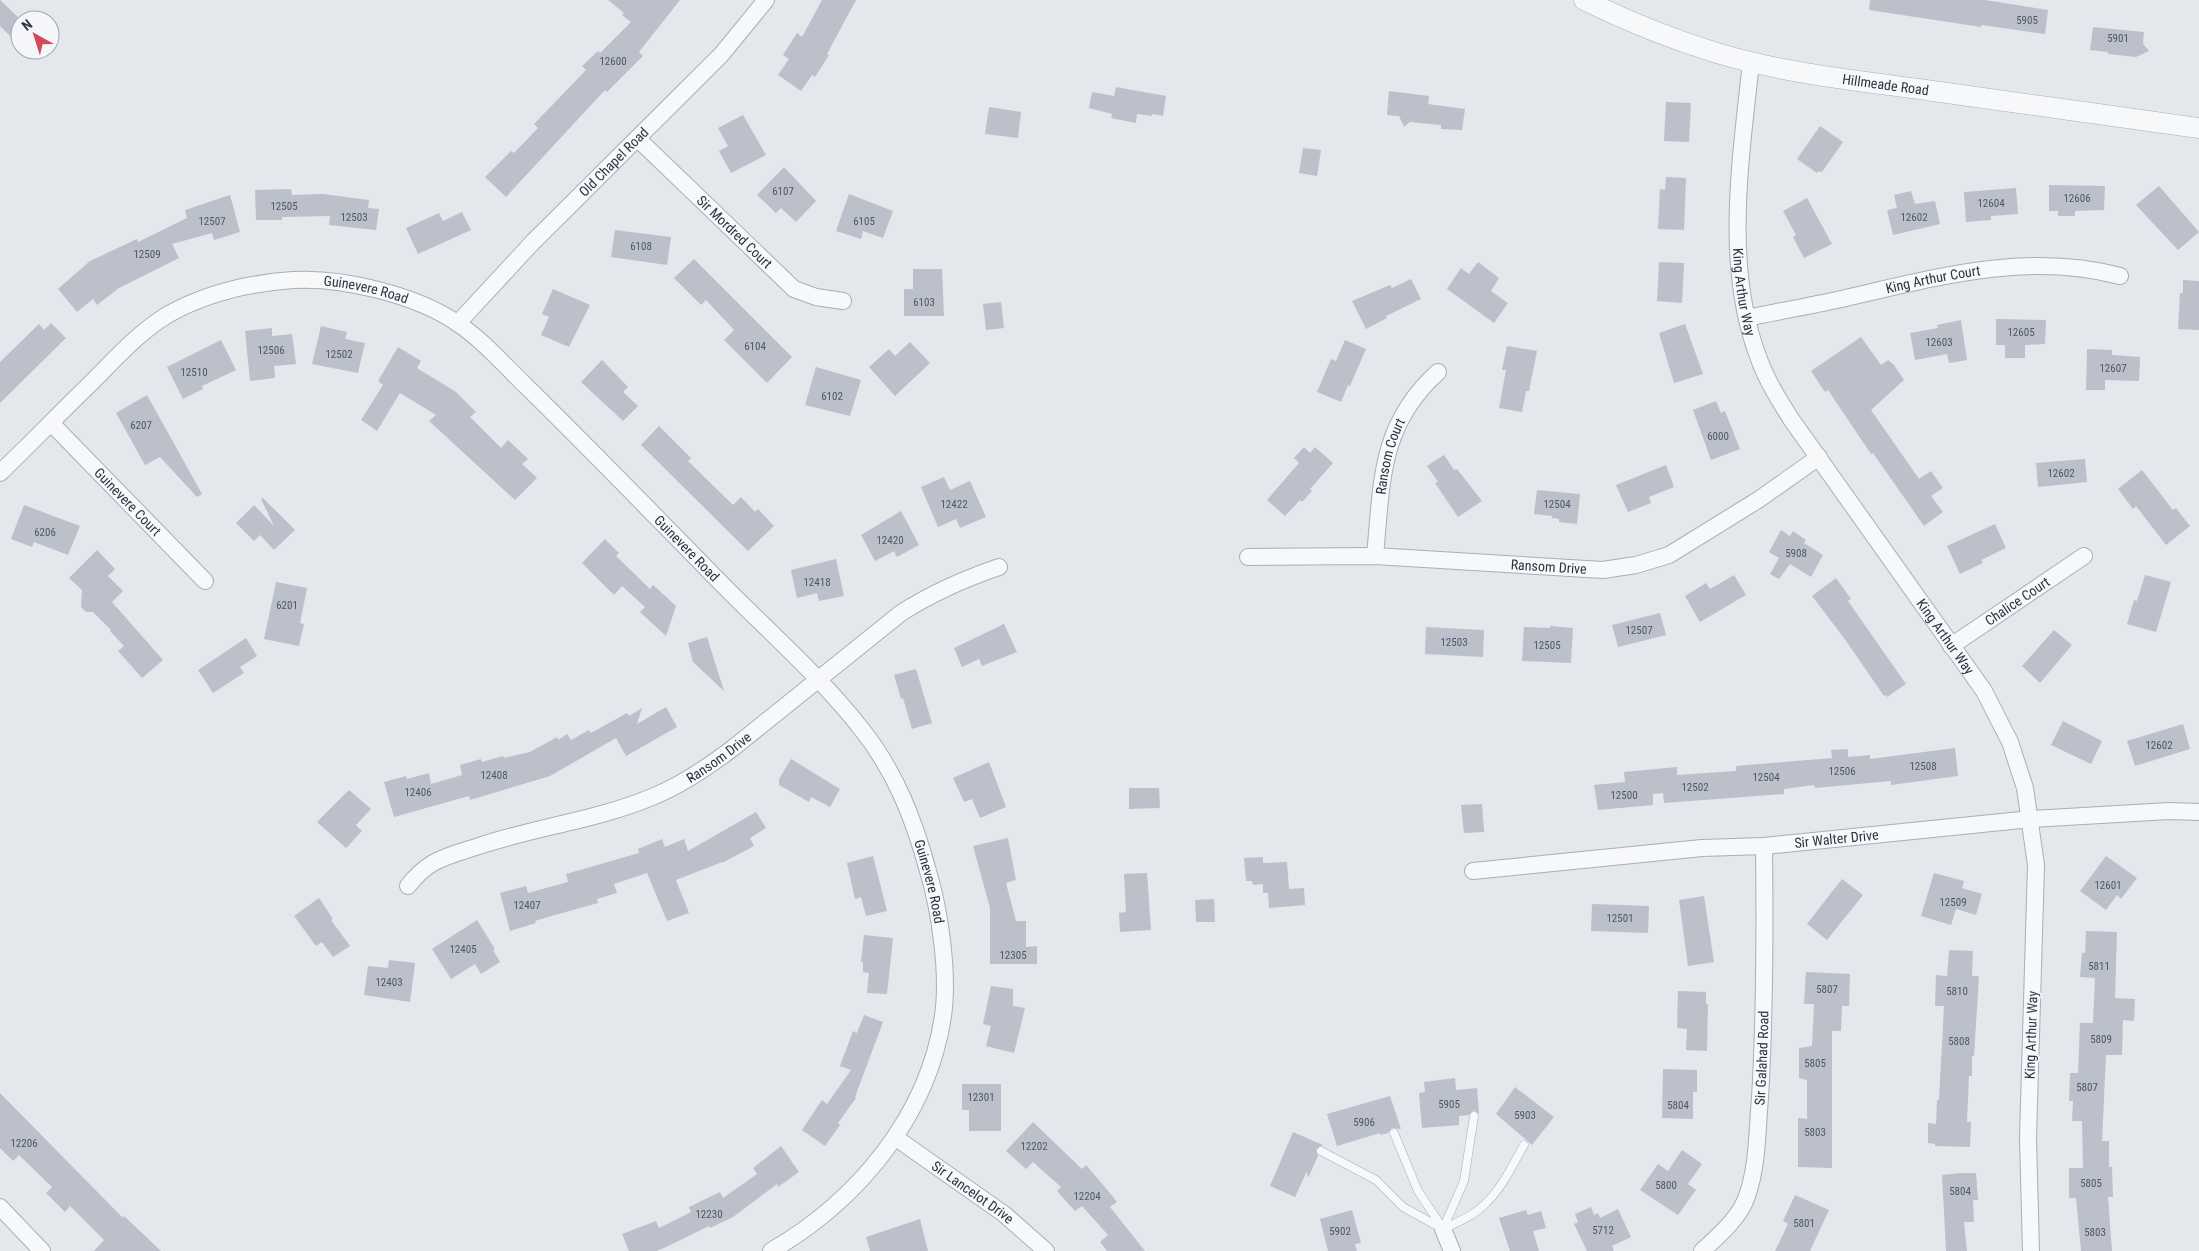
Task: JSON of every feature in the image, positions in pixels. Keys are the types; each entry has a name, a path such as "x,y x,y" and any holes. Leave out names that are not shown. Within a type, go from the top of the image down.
{"street":[{"name":"Old Chapel Road","path":"458,323 532,243 721,55 766,0"},
{"name":"Hillmeade Road","path":"1584,0 1623,20 1673,39 1751,62 1868,82 2199,128"},
{"name":"King Arthur Way","path":"1751,62 1742,151 1738,223 1741,282 1752,340 1766,376 1791,419 1984,691 2010,742 2025,788 2031,819 2036,865 2028,1138 2031,1251"},
{"name":"Sir Mordred Court","path":"638,139 787,284 800,293 842,301"},
{"name":"King Arthur Court","path":"1747,318 1832,301 1919,280 1980,269 2019,266 2068,266 2089,268 2120,276"},
{"name":"Guinevere Road","path":"0,473 132,342 159,320 200,299 240,287 290,280 327,280 346,283 416,303 458,323 576,434 820,680 865,733 902,795 921,843 938,915 944,990 943,1015 923,1085 896,1138 853,1189 830,1211 771,1251"},
{"name":"Ransom Court","path":"1375,556 1384,468 1392,436 1408,404 1438,372"},
{"name":"Guinevere Court","path":"51,423 205,581"},
{"name":"Ransom Drive","path":"1248,557 1375,556 1603,570 1636,565 1669,555 1694,541 1758,500 1819,457"},
{"name":"Chalice Court","path":"1952,646 2084,556"},
{"name":"Ransom Drive","path":"408,886 427,867 450,855 498,839 620,808 652,797 677,785 705,769 820,680 862,643 919,601 950,585 999,567"},
{"name":"Sir Walter Drive","path":"1473,871 1702,848 1764,846 2031,819 2169,811 2199,812"},
{"name":"Sir Galahad Road","path":"1702,1251 1727,1227 1739,1212 1747,1197 1752,1178 1757,1140 1763,1030 1764,846"},
{"name":"Sir Lancelot Drive","path":"896,1138 1004,1214 1046,1251"},
{"path":"0,1207 42,1251"},
{"path":"1443,1229 1452,1251"}],"lane":[{"path":"1443,1229 1464,1181 1474,1116"},
{"path":"1394,1133 1418,1191 1443,1229"},
{"path":"1443,1229 1476,1212 1486,1204 1498,1190 1524,1145"},
{"path":"1321,1151 1376,1180 1403,1207 1443,1229"}],"building":[{"path":"0,0 11,10 10,36 0,26"},
{"path":"608,0 680,0 639,52 643,56 607,92 605,90 506,197 485,177 511,151 514,153 538,128 534,124 586,70 582,66 598,51 600,53 631,22 622,15 624,13"},
{"path":"822,0 856,0 827,54 829,55 815,77 812,75 801,91 778,75 789,59 783,55 797,33 802,37"},
{"path":"1870,0 1985,0 2048,10 2045,34 1982,25 1981,27 1869,10"},
{"path":"2093,27 2144,32 2143,44 2149,51 2136,57 2090,50"},
{"path":"1116,87 1166,96 1163,116 1137,114 1136,123 1111,118 1112,114 1089,108 1092,92 1114,96"},
{"path":"1389,91 1429,96 1428,104 1465,109 1462,130 1441,129 1441,125 1410,122 1404,127 1399,116 1387,115"},
{"path":"1666,102 1691,103 1689,142 1664,141"},
{"path":"989,107 1021,112 1018,138 985,134"},
{"path":"743,115 766,155 731,173 719,151 728,146 718,128"},
{"path":"1820,126 1843,142 1822,172 1819,171 1817,173 1797,159"},
{"path":"1303,148 1321,150 1317,176 1299,173"},
{"path":"784,167 816,201 796,222 781,208 776,213 757,195"},
{"path":"1666,177 1686,178 1684,230 1658,229 1660,189 1665,190"},
{"path":"2049,185 2105,186 2104,210 2075,211 2075,216 2058,216 2058,211 2049,211"},
{"path":"2159,186 2199,232 2178,250 2136,205"},
{"path":"2016,188 2018,214 1991,216 1991,220 1966,222 1964,192"},
{"path":"291,189 292,195 323,194 369,200 368,208 379,209 376,230 329,225 330,216 282,217 282,220 256,220 255,190"},
{"path":"1911,191 1915,204 1935,201 1940,224 1893,235 1887,210 1897,208 1894,195"},
{"path":"849,194 893,211 883,238 863,231 861,239 836,231"},
{"path":"230,195 240,232 214,240 212,233 172,244 179,258 119,288 97,305 93,299 77,312 58,289 90,261 137,239 138,242 187,218 185,210"},
{"path":"1807,198 1832,244 1804,258 1793,237 1796,235 1783,211"},
{"path":"462,212 471,230 418,254 406,228 439,213 443,221"},
{"path":"615,230 671,237 667,265 611,257"},
{"path":"694,259 792,357 767,383 724,340 734,330 706,300 701,305 674,278"},
{"path":"1478,262 1499,278 1491,291 1508,303 1494,323 1447,289 1461,268 1469,274"},
{"path":"1659,262 1684,263 1682,303 1657,301"},
{"path":"913,269 942,269 944,316 904,316 904,289 913,289"},
{"path":"1411,279 1421,299 1386,316 1387,318 1366,329 1352,301 1390,285 1392,288"},
{"path":"2183,280 2199,281 2199,330 2178,329 2180,293 2183,293"},
{"path":"553,289 590,305 569,347 541,335 549,317 542,314"},
{"path":"1001,302 1004,328 986,330 983,304"},
{"path":"1996,319 2046,320 2045,344 2025,345 2025,358 2005,358 2005,345 1996,345"},
{"path":"1961,320 1967,360 1949,363 1947,354 1915,360 1910,333 1938,328 1937,325"},
{"path":"51,323 66,338 0,403 0,362 39,324 44,330"},
{"path":"1685,324 1703,374 1674,383 1659,333"},
{"path":"321,326 347,332 345,339 365,343 358,373 312,364"},
{"path":"272,328 272,336 292,334 296,364 274,366 275,378 250,381 245,331"},
{"path":"1861,337 1881,365 1888,360 1894,365 1904,380 1871,410 1919,479 1931,471 1943,488 1931,496 1943,512 1924,526 1873,453 1871,454 1828,390 1825,392 1811,371"},
{"path":"221,340 236,370 202,386 203,389 183,399 167,367"},
{"path":"1345,340 1366,349 1341,402 1317,392 1331,359 1336,361"},
{"path":"910,342 930,363 895,396 869,367 889,349 895,356"},
{"path":"1507,346 1537,351 1529,391 1526,391 1522,412 1499,408 1506,370 1502,370"},
{"path":"398,347 421,361 417,368 456,392 476,412 470,417 501,448 508,440 528,459 522,464 537,478 515,500 429,421 436,415 400,393 377,431 361,420 383,385 378,381"},
{"path":"2087,349 2112,350 2112,355 2140,357 2139,381 2105,380 2105,390 2086,390"},
{"path":"602,360 628,387 623,392 638,406 623,421 581,382"},
{"path":"816,367 861,380 850,416 805,405"},
{"path":"147,395 202,494 197,497 160,457 145,465 116,413"},
{"path":"1716,401 1721,413 1725,411 1740,449 1711,460 1693,410"},
{"path":"659,426 691,458 688,461 733,505 741,497 755,512 758,509 774,526 748,551 641,445"},
{"path":"1304,447 1310,453 1315,447 1333,463 1310,489 1312,491 1302,502 1300,500 1285,516 1267,500 1299,463 1294,458"},
{"path":"1444,455 1454,470 1457,469 1482,501 1458,517 1435,483 1438,482 1427,466"},
{"path":"2085,459 2087,482 2038,487 2036,463"},
{"path":"1666,465 1674,487 1649,497 1651,503 1628,512 1616,485"},
{"path":"2142,470 2173,510 2176,508 2190,526 2166,545 2136,506 2133,509 2118,489"},
{"path":"944,477 950,490 970,481 986,517 960,528 956,519 938,527 921,487"},
{"path":"1537,490 1580,494 1577,524 1559,522 1559,519 1552,518 1552,516 1534,514"},
{"path":"263,498 295,530 274,550 260,535 254,541 236,523 254,505 274,526 261,499"},
{"path":"24,505 80,526 68,555 34,542 32,547 11,539"},
{"path":"901,511 919,545 897,557 894,551 875,561 861,535"},
{"path":"1995,524 2006,548 1981,560 1983,563 1960,574 1947,546"},
{"path":"1781,530 1790,536 1793,531 1806,540 1804,543 1823,555 1811,577 1790,564 1779,579 1770,574 1779,558 1769,552"},
{"path":"605,539 619,553 616,556 650,589 653,585 676,606 666,636 640,612 645,607 622,586 614,595 582,563"},
{"path":"97,550 115,569 108,576 123,591 112,602 163,660 142,678 118,651 124,646 111,630 93,612 86,612 81,607 82,590 69,578"},
{"path":"836,559 844,596 819,601 817,593 797,598 791,570"},
{"path":"1734,575 1746,595 1700,622 1685,596 1706,583 1710,589"},
{"path":"2145,575 2171,582 2156,632 2127,624 2134,600 2137,601"},
{"path":"1836,578 1851,599 1848,601 1906,684 1887,697 1886,695 1884,696 1812,596"},
{"path":"276,582 307,588 300,623 304,624 299,646 264,639"},
{"path":"1660,613 1666,635 1618,647 1612,625"},
{"path":"1004,624 1017,652 982,666 979,659 962,667 954,648"},
{"path":"1550,626 1573,628 1571,663 1522,661 1524,627 1550,628"},
{"path":"1426,627 1484,630 1483,657 1425,654"},
{"path":"2054,630 2072,645 2040,683 2022,666"},
{"path":"707,637 724,691 693,662 688,643"},
{"path":"246,638 257,656 240,667 244,673 213,693 198,670"},
{"path":"916,669 932,723 912,729 894,675"},
{"path":"666,707 677,727 626,756 616,738 550,776 470,800 469,796 394,817 384,782 406,776 407,779 429,773 431,784 462,775 460,765 481,759 482,762 503,756 504,758 530,752 557,737 558,740 567,734 571,740 589,730 591,733 627,713 629,716 642,708 637,724"},
{"path":"2063,721 2102,741 2091,764 2051,745"},
{"path":"2183,724 2190,749 2135,766 2127,741"},
{"path":"1955,748 1958,776 1891,785 1891,781 1815,788 1814,785 1784,789 1784,794 1664,803 1663,793 1653,794 1653,805 1598,810 1594,785 1625,782 1624,772 1677,767 1677,775 1736,771 1736,766 1832,758 1831,750 1848,749 1848,757 1870,755 1870,759"},
{"path":"791,759 840,789 830,807 811,797 809,802 779,785 779,779"},
{"path":"989,762 1006,807 980,818 972,799 964,802 953,778"},
{"path":"1129,788 1159,788 1160,808 1129,809"},
{"path":"349,790 371,809 356,825 362,831 346,848 317,822"},
{"path":"1482,804 1484,832 1464,833 1461,805"},
{"path":"756,812 766,828 750,838 754,846 722,863 676,880 689,913 667,921 647,873 614,884 617,893 597,899 598,903 535,921 536,923 510,931 500,893 526,886 528,893 568,882 566,874 639,853 638,849 662,839 665,847 684,839 688,851"},
{"path":"1008,838 1016,880 1006,883 1016,921 1026,921 1026,947 1037,946 1037,964 990,964 990,908 973,846"},
{"path":"873,856 887,911 866,916 861,897 855,899 847,863"},
{"path":"2106,856 2137,878 2121,899 2117,895 2106,910 2080,891"},
{"path":"1263,857 1263,863 1287,862 1289,889 1304,888 1305,905 1269,908 1268,893 1263,893 1263,884 1253,885 1252,881 1246,881 1244,858"},
{"path":"1147,873 1151,930 1120,932 1119,913 1126,912 1124,874"},
{"path":"1934,873 1964,881 1962,888 1982,894 1976,915 1956,909 1951,925 1921,916"},
{"path":"1842,879 1863,895 1827,940 1807,924"},
{"path":"1704,896 1714,962 1688,966 1679,900"},
{"path":"319,898 333,919 331,920 350,946 333,957 322,942 316,946 294,916"},
{"path":"1214,899 1215,922 1196,922 1195,900"},
{"path":"1592,904 1649,906 1648,933 1591,931"},
{"path":"477,920 495,949 493,950 500,962 481,974 475,964 451,979 432,949"},
{"path":"2086,931 2117,932 2115,998 2135,999 2134,1021 2123,1020 2122,1055 2106,1055 2102,1141 2109,1141 2109,1167 2112,1167 2113,1197 2108,1197 2112,1251 2081,1251 2076,1198 2069,1198 2069,1168 2083,1168 2082,1121 2072,1121 2073,1101 2069,1101 2070,1073 2078,1073 2080,1023 2093,1023 2095,978 2080,977 2082,953 2085,953"},
{"path":"864,935 893,938 887,994 867,993 869,973 863,972 863,962 861,962"},
{"path":"1949,950 1973,951 1972,976 1979,976 1972,1076 1969,1076 1967,1122 1971,1122 1970,1147 1935,1146 1935,1144 1928,1143 1928,1123 1936,1124 1937,1100 1939,1100 1944,1006 1935,1006 1936,975 1947,976"},
{"path":"389,960 415,963 410,1002 364,995 368,966 388,968"},
{"path":"1806,972 1850,974 1849,1006 1842,1006 1841,1031 1832,1031 1832,1168 1798,1167 1798,1118 1807,1119 1807,1080 1799,1078 1799,1048 1812,1046 1814,1004 1804,1004"},
{"path":"991,986 1013,989 1013,1006 1025,1008 1014,1053 986,1046 991,1026 983,1024"},
{"path":"1678,991 1706,992 1706,1004 1708,1004 1707,1051 1686,1050 1687,1029 1677,1028"},
{"path":"864,1015 883,1022 856,1098 838,1123 840,1125 825,1146 802,1130 822,1100 827,1104 851,1070 840,1066 853,1031 857,1033"},
{"path":"1663,1069 1697,1070 1697,1092 1693,1092 1693,1119 1662,1118"},
{"path":"1455,1078 1456,1090 1477,1088 1479,1114 1474,1110 1469,1115 1459,1116 1459,1125 1422,1128 1419,1093 1425,1092 1424,1082"},
{"path":"962,1084 1001,1084 1001,1131 969,1131 969,1110 962,1110"},
{"path":"1515,1087 1554,1117 1532,1145 1496,1114"},
{"path":"0,1093 123,1218 124,1216 161,1251 94,1251 104,1240 70,1206 65,1212 46,1193 52,1187 19,1155 13,1161 0,1148"},
{"path":"1390,1096 1401,1129 1392,1128 1388,1133 1380,1135 1380,1133 1337,1146 1327,1114"},
{"path":"1033,1122 1082,1169 1086,1165 1117,1202 1110,1207 1145,1251 1107,1251 1100,1242 1108,1235 1082,1206 1075,1211 1057,1191 1061,1187 1033,1162 1026,1169 1006,1151"},
{"path":"1293,1132 1323,1145 1316,1149 1318,1156 1308,1178 1307,1171 1295,1197 1270,1186"},
{"path":"781,1146 799,1172 778,1187 777,1184 733,1217 710,1228 709,1226 657,1251 629,1251 622,1234 656,1221 659,1228 691,1212 689,1207 720,1192 723,1198 757,1174 753,1168"},
{"path":"1682,1150 1702,1164 1688,1184 1696,1190 1678,1215 1640,1190 1658,1164 1668,1171"},
{"path":"1976,1173 1978,1200 1973,1200 1974,1222 1964,1222 1967,1251 1946,1251 1942,1175"},
{"path":"1795,1195 1829,1210 1810,1251 1775,1251 1788,1224 1783,1221"},
{"path":"1591,1207 1594,1215 1598,1213 1600,1218 1618,1209 1631,1237 1612,1246 1614,1251 1587,1251 1574,1224 1578,1222 1575,1214"},
{"path":"1352,1210 1361,1243 1355,1244 1357,1251 1328,1251 1320,1219"},
{"path":"1526,1210 1528,1215 1541,1211 1546,1228 1533,1231 1539,1251 1510,1251 1499,1218"},
{"path":"920,1219 928,1251 870,1251 866,1237"}]}
